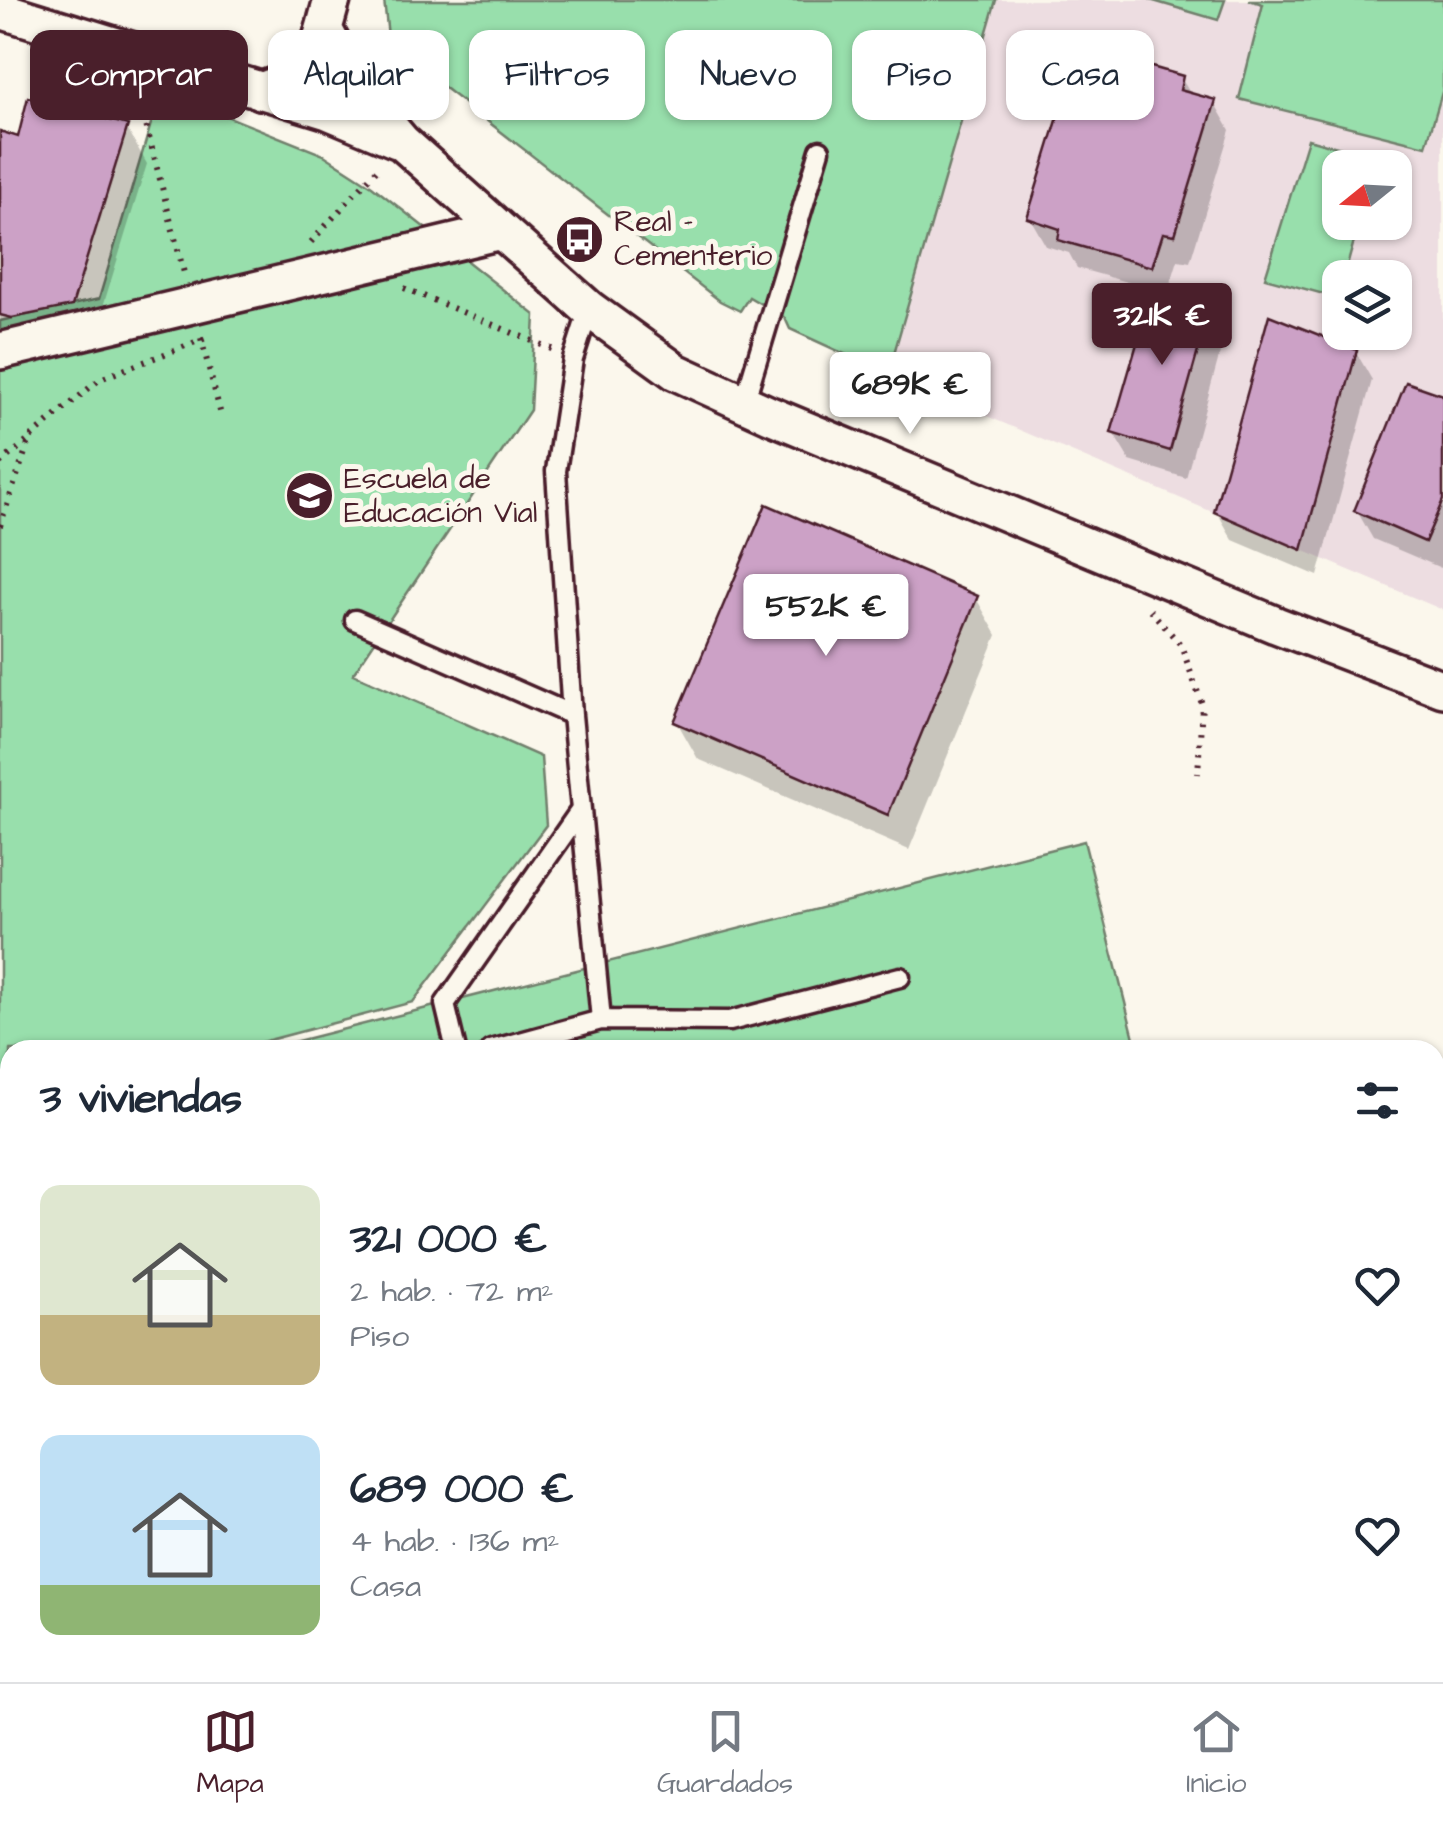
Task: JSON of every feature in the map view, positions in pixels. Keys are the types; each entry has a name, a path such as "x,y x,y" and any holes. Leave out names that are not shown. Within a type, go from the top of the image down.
{"street":[{"path":"0,10 64,30"},
{"path":"260,91 290,81 314,62 323,12"},
{"path":"323,12 356,88 402,142 589,309 676,372 1258,617 1443,688"},
{"path":"248,87 328,111 402,142"},
{"path":"0,351 501,231"}],"lane":[{"path":"744,402 820,150"},
{"path":"589,309 573,358 556,471 572,715 601,1020"},
{"path":"355,620 572,715"},
{"path":"454,1040 445,1004 580,811"},
{"path":"528,1040 601,1020 730,1021 900,977"}],"path":[{"path":"145,120 222,419"},
{"path":"352,266 573,358"},
{"path":"0,463 30,438"},
{"path":"1181,645 1202,704 1198,774"}],"shaded area":[{"path":"996,0 1150,0 1218,19 1225,0 1249,0 1443,39 1443,610 888,374 961,120 986,120 986,35"}],"green space":[{"path":"384,0 996,0 986,35 986,30 852,30 852,120 961,120 888,374 790,329 785,318 749,297 740,311 720,301 486,120 645,120 645,30 469,30 469,107 449,91 449,30 387,30"},
{"path":"1150,0 1225,0 1218,20"},
{"path":"1249,0 1443,0 1443,89 1426,146 1239,99 1263,4"},
{"path":"152,120 236,120 324,155 372,186 535,315 530,410 353,674 541,757 546,825 413,1002 269,1040 0,1040 0,321 99,299"},
{"path":"1308,139 1348,150 1322,150 1322,240 1354,240 1349,260 1322,260 1322,294 1265,278"},
{"path":"1084,841 1134,1040 301,1040"}],"building":[{"path":"1154,68 1183,76 1180,90 1216,100 1175,235 1163,233 1152,267 1058,240 1060,229 1027,218 1057,120 1154,120"},
{"path":"28,97 30,120 110,120 128,125 72,306 12,318 0,315 0,131 18,137"},
{"path":"1154,285 1212,301 1170,451 1111,433"},
{"path":"1269,315 1322,336 1322,350 1357,350 1302,550 1214,512"},
{"path":"1406,382 1443,395 1443,500 1425,542 1354,511"},
{"path":"766,504 978,596 888,815 674,722"}],"place":[{"name":"Real - Cementerio","path":"579,239"},
{"name":"Escuela de Educación Vial","path":"309,496"}]}
